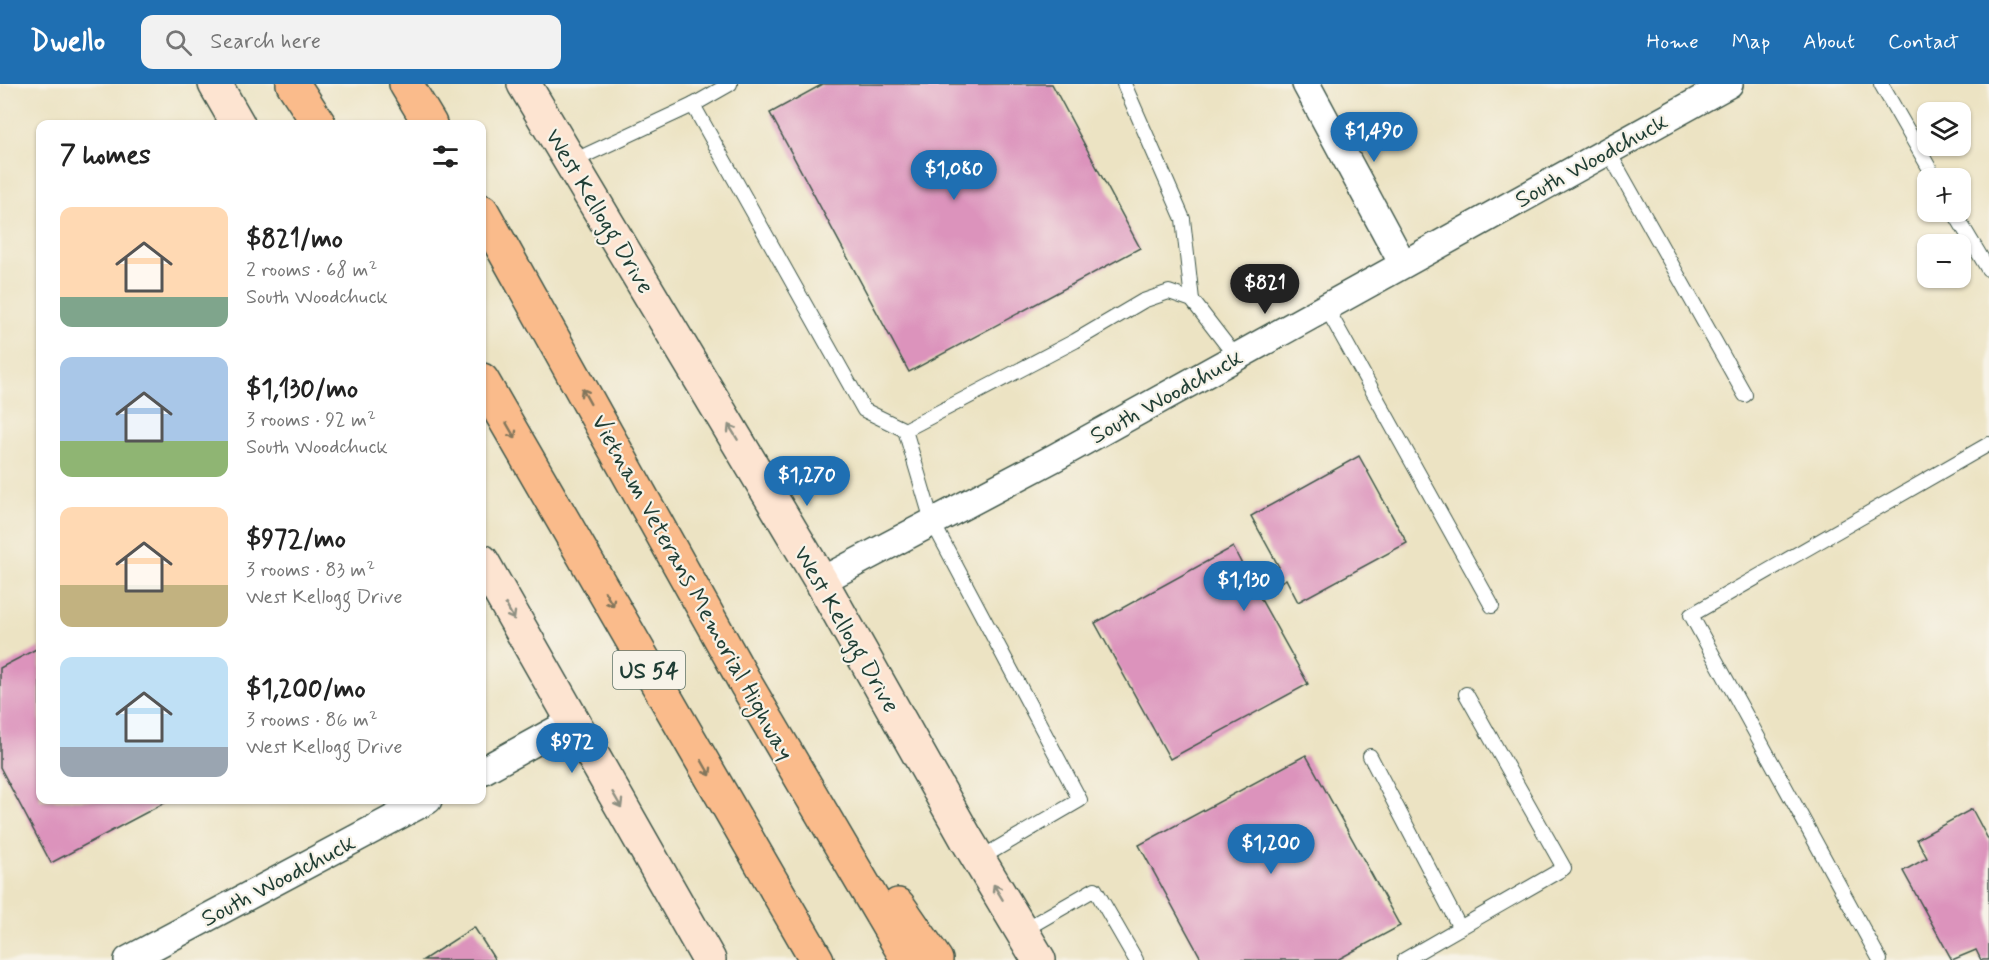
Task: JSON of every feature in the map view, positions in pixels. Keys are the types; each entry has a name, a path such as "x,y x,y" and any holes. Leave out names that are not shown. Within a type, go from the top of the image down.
{"highway":[{"path":"293,84 316,120"},
{"path":"406,84 428,120"},
{"name":"Vietnam Veterans Memorial Highway","path":"486,218 747,686 908,960"},
{"name":"US 54","path":"486,387 817,960"},
{"path":"747,686 936,960"}],"main road":[{"path":"215,84 236,120"},
{"name":"West Kellogg Drive","path":"524,84 821,581 978,860 1039,960"},
{"path":"486,568 709,960"}],"street":[{"path":"1306,84 1403,264"},
{"name":"South Woodchuck","path":"821,581 1054,458 1728,84"},
{"path":"486,769 572,722"},
{"name":"South Woodchuck","path":"128,960 420,804"}],"lane":[{"path":"571,162 693,105 730,84"},
{"path":"1124,84 1183,219 1192,300 1236,357"},
{"path":"1881,84 1929,168"},
{"path":"693,105 864,410 905,430 932,521 1080,800 978,860"},
{"path":"1608,151 1744,395"},
{"path":"1960,222 1988,269"},
{"path":"905,430 1075,341 1143,301 1169,292 1192,300"},
{"path":"1326,307 1492,606"},
{"path":"1880,960 1690,615 1989,444"},
{"path":"1404,960 1564,868 1466,694"},
{"path":"1370,756 1460,928"},
{"path":"1022,931 1095,889 1136,960"}],"building":[{"path":"823,84 1052,84 1140,248 909,372 770,113"},
{"path":"1359,456 1407,543 1298,602 1286,579 1258,594 1308,684 1170,759 1095,623 1233,547 1251,582 1279,567 1251,516"},
{"path":"36,649 36,804 162,804 51,863 0,767 0,668"},
{"path":"1306,755 1400,926 1337,960 1202,960 1139,845"},
{"path":"1972,809 1989,841 1989,960 1981,960 1976,950 1952,960 1903,871 1927,858 1917,839"},
{"path":"474,927 495,960 423,960"}]}
